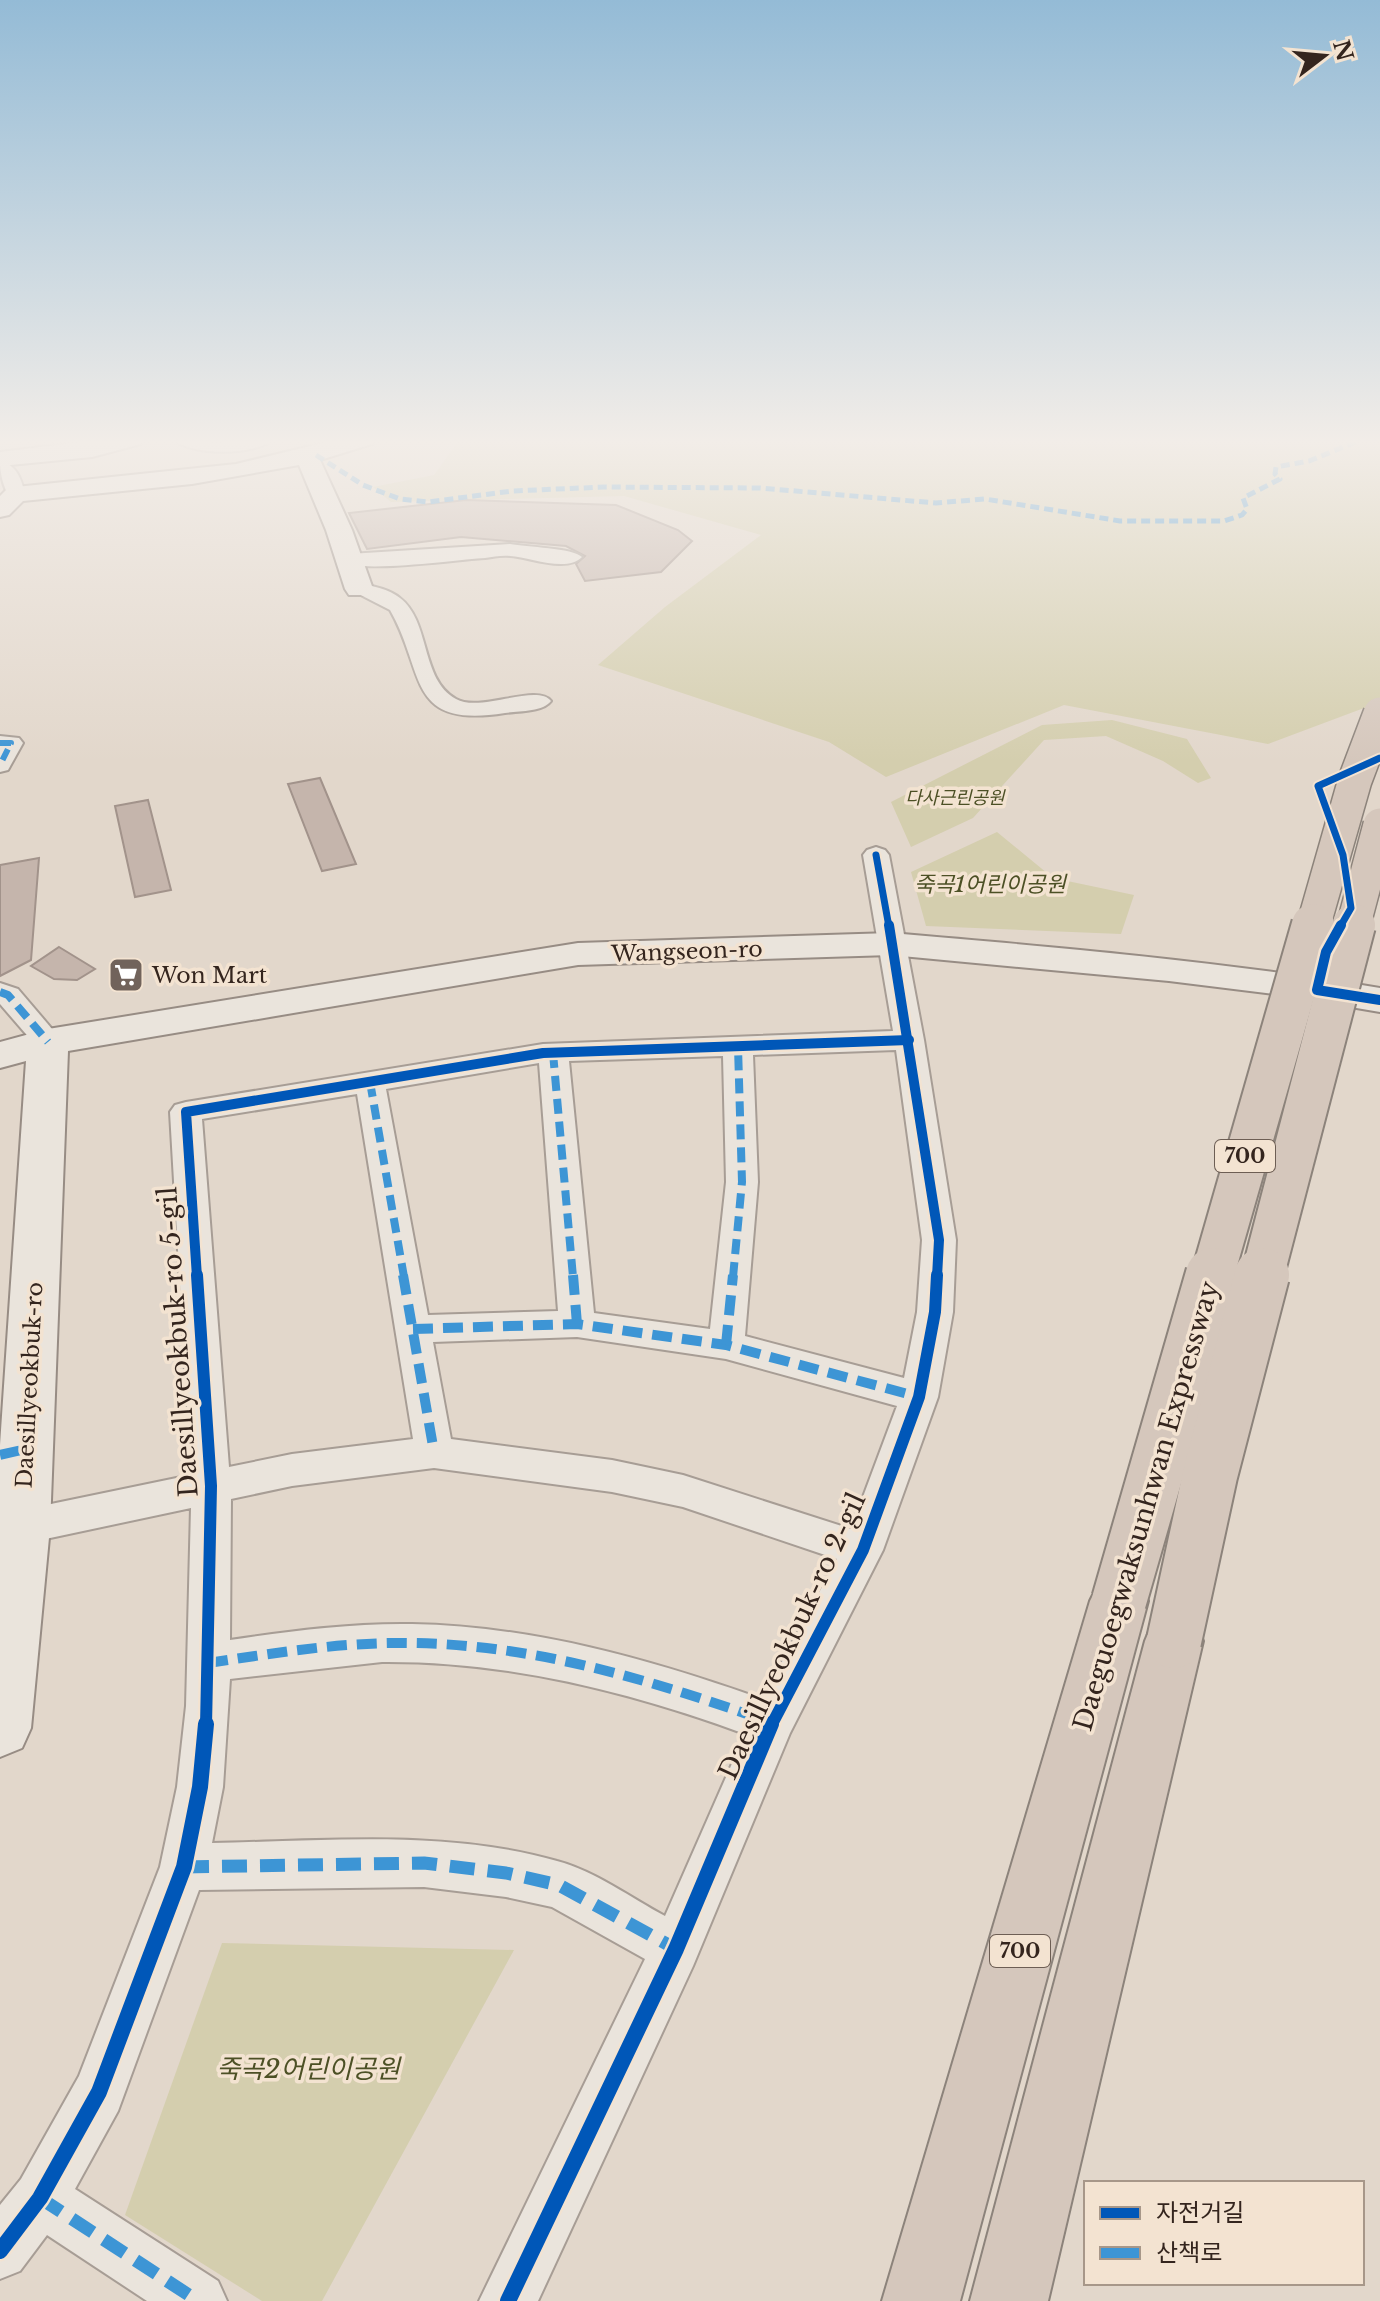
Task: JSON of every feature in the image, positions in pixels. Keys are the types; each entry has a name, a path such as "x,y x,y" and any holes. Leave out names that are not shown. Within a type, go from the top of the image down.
{"highway":[{"name":"Daeguoegwaksunhwan Expressway","path":"921,2301 1355,780 1380,714"},
{"name":"700","path":"1009,2301 1174,1641 1210,1475 1380,825"}],"street":[{"path":"343,546 359,589 390,600 399,608 420,666 443,701 459,709 540,701"},
{"path":"349,560 510,550 541,556 572,557"},
{"path":"0,743 11,743 0,765"},
{"name":"Daesillyeokbuk-ro 2-gil","path":"508,2301 676,1949 772,1723 863,1550 919,1397 935,1312 939,1240 909,1040 876,855"},
{"name":"Wangseon-ro","path":"0,1055 48,1042 578,954 891,944 1169,969 1380,1000"},
{"path":"0,992 8,995 48,1042"},
{"name":"Daesillyeokbuk-ro 5-gil","path":"0,2251 40,2198 99,2092 184,1867 200,1787 208,1706 211,1486 186,1112 553,1053 909,1040"},
{"name":"Daesillyeokbuk-ro","path":"0,1728 22,1527 13,1452 48,1042"},
{"path":"726,1345 742,1182 738,1047"},
{"path":"553,1053 577,1324"},
{"path":"370,1082 434,1452"},
{"path":"413,1329 577,1324 726,1345 919,1397"},
{"path":"22,1527 292,1470 434,1452 612,1476 683,1491 863,1550"},
{"name":"Daesillyeokbuk-ro 2-gil","path":"208,1663 299,1648 360,1645 437,1643 504,1649 679,1689 772,1723"},
{"path":"184,1867 424,1863 506,1873 559,1885 676,1949"},
{"path":"40,2198 198,2301"}],"green space":[{"path":"746,546 1380,546 1380,702 1268,744 1064,705 886,777 829,742 598,665 665,607"},
{"name":"다사근린공원","path":"1112,720 1187,739 1211,778 1198,783 1163,761 1106,736 1044,740 973,818 911,847 891,802 1042,725"},
{"name":"죽곡1어린이공원","path":"997,832 1053,878 1134,895 1121,934 926,926 911,872"},
{"name":"죽곡2어린이공원","path":"222,1943 514,1950 322,2301 262,2301 125,2215"}],"building":[{"path":"567,546 687,546 661,572 585,581 576,564 585,556"},
{"path":"320,778 356,864 322,871 288,784"},
{"path":"148,800 171,890 135,897 115,806"},
{"path":"39,858 31,960 0,976 0,865"},
{"path":"59,947 95,969 77,980 54,979 31,966"}],"marked path":[{"path":"0,743 11,743 0,765"},
{"path":"0,992 8,995 48,1042"},
{"path":"726,1345 742,1182 738,1047"},
{"path":"553,1053 577,1324"},
{"path":"370,1082 434,1452"},
{"path":"413,1329 577,1324 726,1345 919,1397"},
{"path":"0,1455 26,1449"},
{"path":"208,1663 352,1645 411,1643 483,1648 525,1653 609,1671 772,1723"},
{"path":"184,1867 424,1863 506,1873 559,1885 676,1949"},
{"path":"40,2198 198,2301"}],"cycle path":[{"path":"1380,758 1318,786 1343,855 1351,908 1326,952 1317,990 1380,1000"},
{"path":"508,2301 676,1949 772,1723 863,1550 919,1397 935,1312 939,1240 909,1040 876,855"},
{"path":"0,2251 40,2198 99,2092 184,1867 200,1787 208,1706 211,1486 186,1112 543,1053 909,1040"}],"place":[{"name":"Won Mart","path":"126,975"}]}
